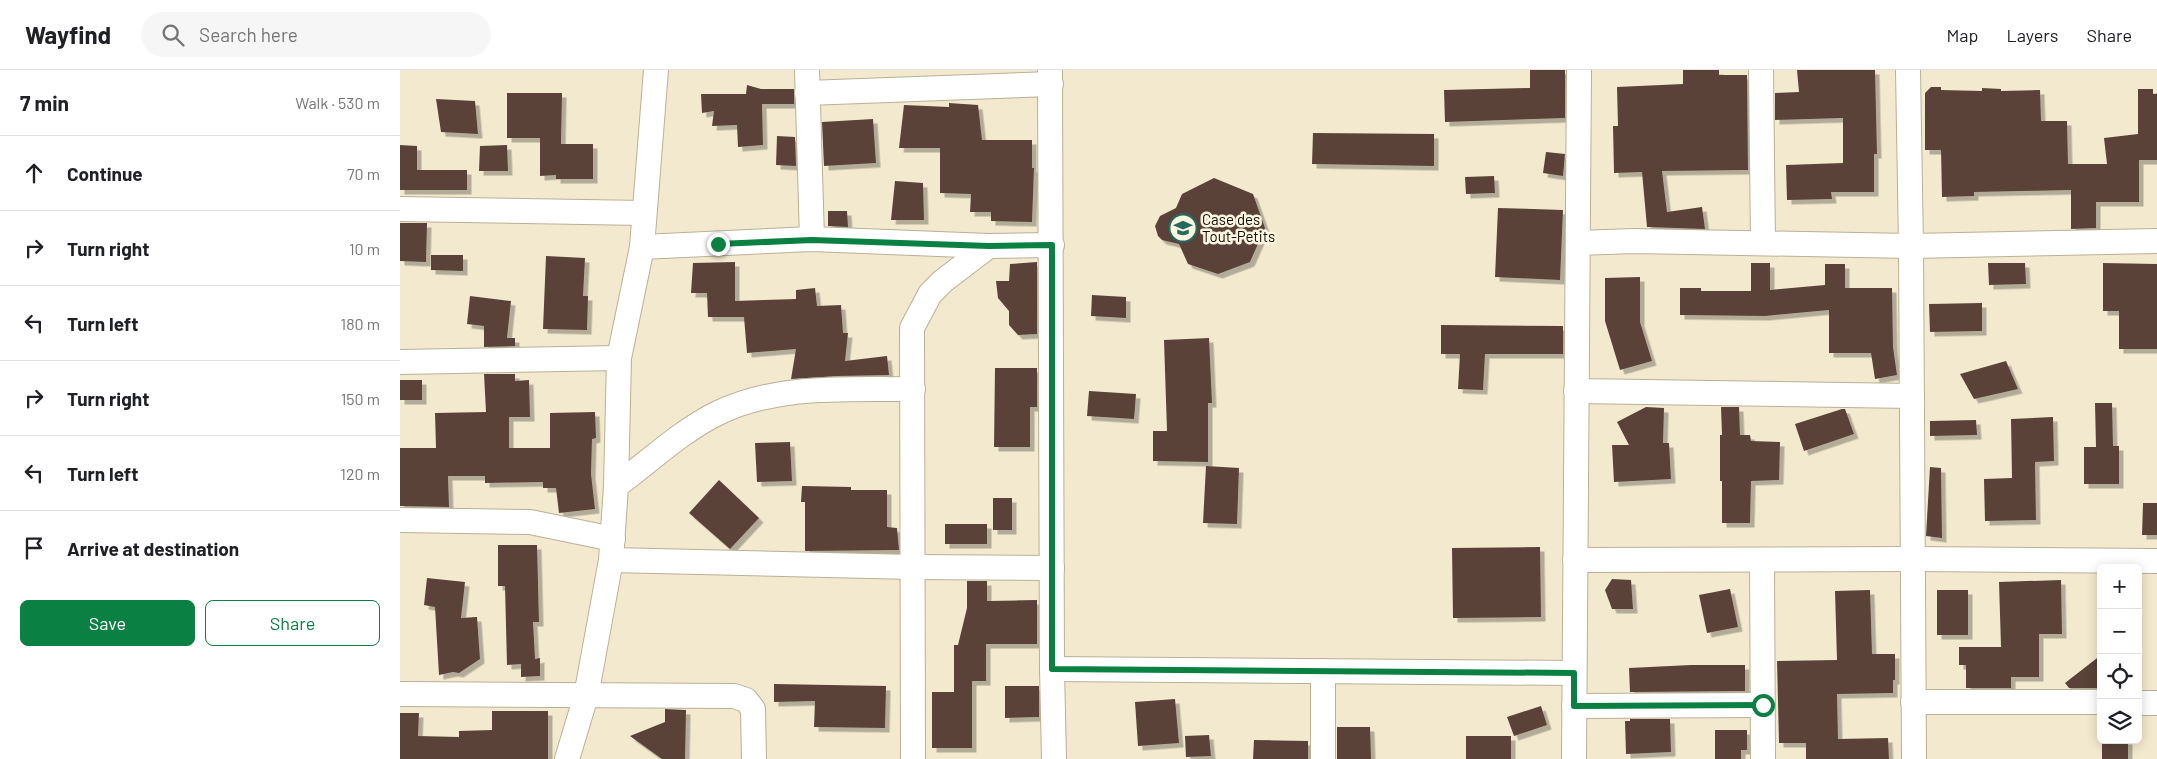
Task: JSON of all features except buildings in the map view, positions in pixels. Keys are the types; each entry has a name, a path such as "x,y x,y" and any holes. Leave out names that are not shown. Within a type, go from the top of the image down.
{"street":[{"path":"567,759 586,696 612,549 616,486 619,358 642,247 656,70"},
{"path":"1574,759 1579,70"},
{"path":"1760,70 1763,243"},
{"path":"1908,70 1914,759"},
{"path":"812,240 808,81 1051,77 1052,669 1054,759"},
{"path":"400,209 644,213"},
{"path":"642,247 812,240 989,246 1052,245"},
{"path":"1578,243 1634,241 1911,246 2157,241"},
{"path":"913,759 912,328 930,294 943,281 989,246"},
{"path":"400,362 619,358"},
{"path":"616,486 695,426 719,413 747,402 787,392 912,389"},
{"path":"1576,391 1912,396"},
{"path":"400,520 530,522 612,549 914,567 1052,568"},
{"path":"1575,560 1913,559 2157,561"},
{"path":"1762,560 1763,759"},
{"path":"1052,669 1574,673"},
{"path":"1323,759 1324,671"},
{"path":"400,694 734,696 746,700 752,709 754,759"},
{"path":"1913,702 2097,702"},
{"path":"2142,703 2157,703"},
{"path":"1574,706 1763,705"}],"place":[{"name":"Case des Tout-Petits","path":"1183,228"}],"route":[{"path":"718,244 812,240 989,246 1052,245 1052,669 1574,673 1574,706 1763,705"}]}
